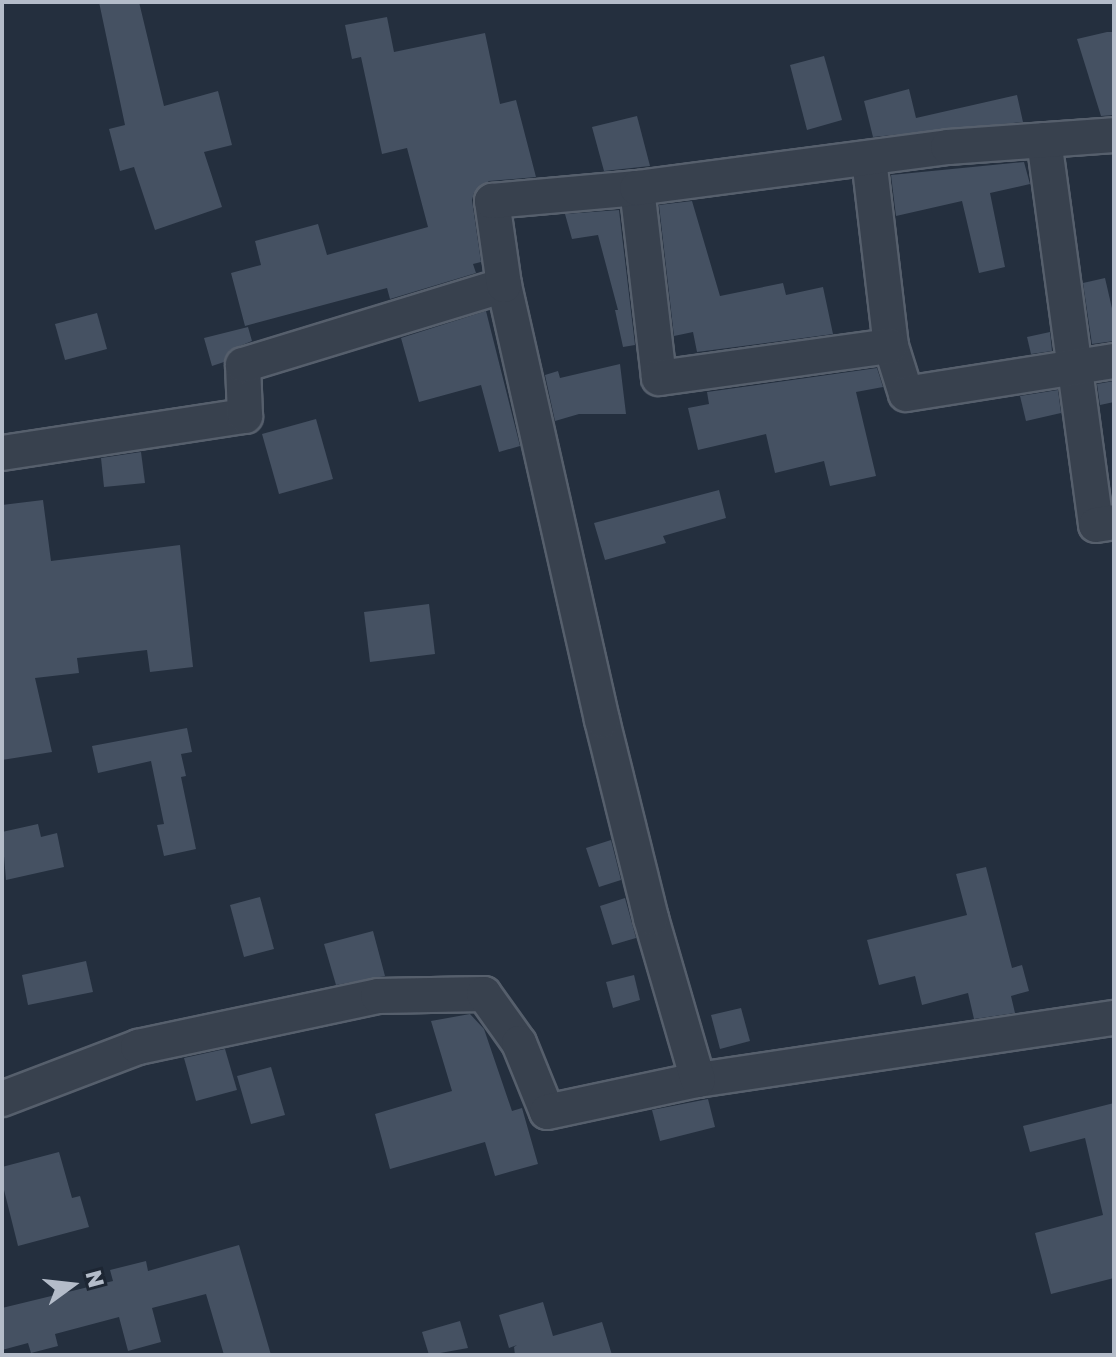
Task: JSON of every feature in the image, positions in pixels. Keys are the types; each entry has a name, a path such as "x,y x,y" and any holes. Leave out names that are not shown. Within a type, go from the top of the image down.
{"street":[{"path":"698,1080 651,918 606,735 504,285 492,201 637,188 948,147 1114,135"},
{"path":"1044,140 1096,525 1114,522"},
{"path":"869,159 891,346 906,394 1114,361"},
{"path":"637,188 659,378 891,346"},
{"path":"2,453 245,416 243,365 504,285"},
{"path":"2,1099 138,1047 378,996 484,994 519,1043 547,1112 698,1080 1114,1018"}],"building":[{"path":"99,2 139,2 164,106 218,91 232,145 204,152 222,207 155,230 134,167 120,171 109,129 125,125"},
{"path":"387,17 394,52 485,33 500,104 516,100 536,177 489,181 474,193 472,200 481,262 473,264 476,273 390,299 387,288 245,326 231,273 261,265 255,241 318,224 327,255 428,227 407,148 382,154 361,57 352,59 345,25"},
{"path":"1114,32 1114,115 1101,116 1077,39"},
{"path":"824,56 842,120 807,130 790,65"},
{"path":"909,89 916,118 1017,95 1023,122 873,137 864,101"},
{"path":"637,116 650,166 604,171 592,127"},
{"path":"1024,162 1030,184 990,193 1005,267 979,273 962,201 896,216 891,175"},
{"path":"692,201 720,296 783,283 786,295 823,287 833,334 697,352 693,332 674,336 659,205"},
{"path":"619,210 635,345 623,347 615,310 618,310 598,235 572,239 565,214"},
{"path":"1105,278 1114,317 1114,341 1092,344 1083,283"},
{"path":"486,311 520,446 499,452 481,385 419,402 401,338"},
{"path":"97,313 107,349 65,360 55,324"},
{"path":"248,327 252,341 230,350 224,362 212,366 204,338"},
{"path":"1050,332 1052,351 1031,354 1027,337"},
{"path":"620,364 626,414 579,414 555,421 545,375 558,371 560,378"},
{"path":"877,368 883,387 856,392 876,476 830,486 824,461 775,473 766,434 698,450 688,408 709,404 707,392"},
{"path":"1114,381 1114,402 1100,405 1097,384"},
{"path":"1058,390 1061,413 1026,421 1020,396"},
{"path":"316,419 333,479 279,494 262,434"},
{"path":"141,452 145,483 104,487 101,458"},
{"path":"719,490 726,518 663,536 666,543 605,560 594,523"},
{"path":"43,500 51,561 180,545 193,667 150,672 147,650 77,658 79,673 35,678 52,752 2,760 2,505"},
{"path":"429,604 435,654 370,662 364,612"},
{"path":"187,728 192,752 181,754 186,776 181,777 196,849 164,856 157,825 164,824 151,761 98,773 92,746"},
{"path":"38,824 41,837 57,833 64,867 6,880 2,832"},
{"path":"611,840 621,880 599,887 586,848"},
{"path":"986,867 1012,968 1022,965 1029,991 1011,996 1015,1013 974,1019 968,993 922,1005 915,976 879,985 867,940 967,915 956,874"},
{"path":"260,897 274,949 244,957 230,905"},
{"path":"625,898 636,938 612,945 600,906"},
{"path":"373,931 385,976 336,985 324,944"},
{"path":"86,961 93,992 28,1005 22,975"},
{"path":"634,975 640,1000 613,1008 606,982"},
{"path":"741,1008 750,1041 720,1049 711,1015"},
{"path":"470,1014 484,1029 512,1111 522,1108 538,1164 495,1176 485,1142 390,1169 375,1114 452,1091 431,1021"},
{"path":"225,1049 237,1090 196,1101 184,1058"},
{"path":"271,1067 285,1115 251,1124 237,1076"},
{"path":"708,1099 715,1127 660,1141 652,1110"},
{"path":"1114,1103 1114,1278 1051,1294 1035,1233 1103,1215 1085,1138 1030,1152 1023,1126"},
{"path":"59,1152 72,1198 80,1196 89,1227 18,1246 2,1182 2,1167"},
{"path":"239,1245 271,1355 224,1355 206,1294 152,1308 161,1342 128,1351 119,1317 55,1334 58,1346 31,1353 28,1343 2,1350 2,1308 113,1281 110,1270 146,1261 148,1271"},
{"path":"543,1302 553,1336 602,1322 612,1355 515,1355 514,1347 517,1345 509,1348 499,1315"},
{"path":"460,1321 468,1348 429,1355 422,1332"}]}
